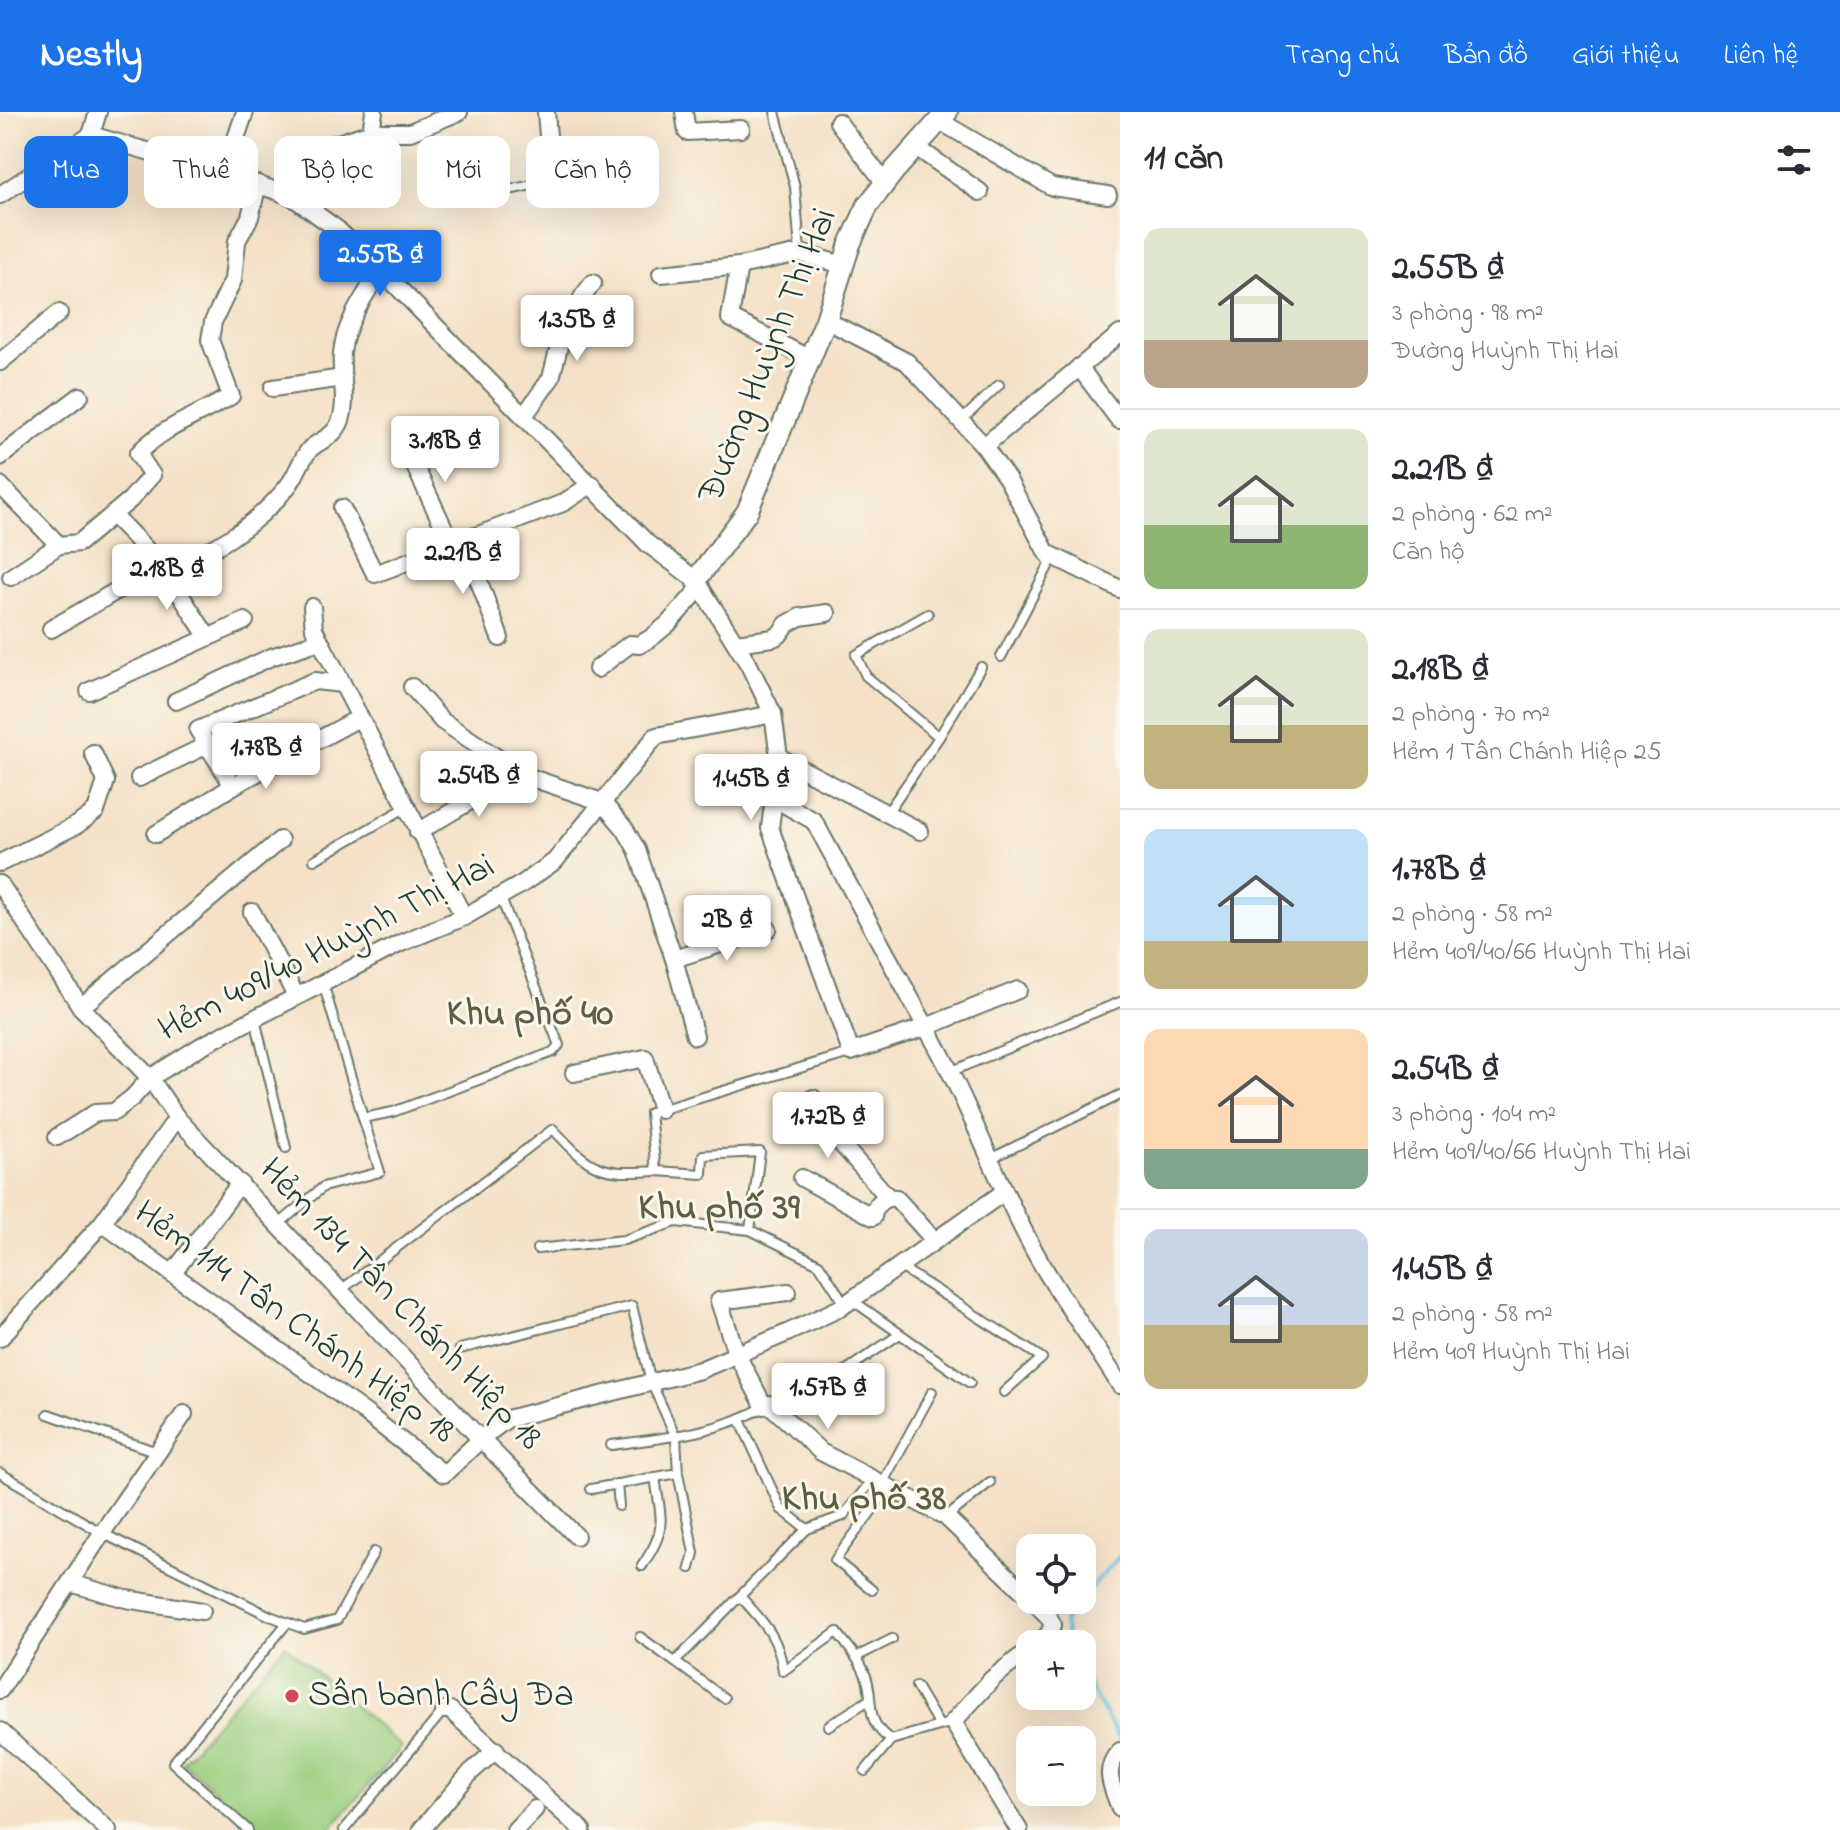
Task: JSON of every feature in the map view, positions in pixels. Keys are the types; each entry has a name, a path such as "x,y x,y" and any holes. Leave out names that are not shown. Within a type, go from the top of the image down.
{"street":[{"path":"0,195 91,135 98,112"},
{"path":"237,136 245,112"},
{"path":"371,132 374,112"},
{"path":"314,211 332,145 371,132 410,132 459,112"},
{"path":"546,112 548,136"},
{"path":"684,112 687,132 741,129"},
{"path":"942,116 1052,187 1108,195"},
{"name":"Đường Huỳnh Thị Hai","path":"698,584 747,512 826,320 850,244 868,205 942,116"},
{"path":"838,122 885,183"},
{"path":"91,135 144,150"},
{"path":"916,147 980,192"},
{"path":"258,184 291,196 314,211 381,270 648,544 698,584 736,643 773,714 779,757 770,828 851,1052 926,1027 1018,990"},
{"path":"11,577 59,545 79,543 130,500 152,475 138,454 150,440 231,396 210,340 213,322 233,280 237,241 252,208"},
{"path":"661,274 739,266 800,253 843,265"},
{"path":"739,266 730,318 810,359"},
{"path":"51,629 161,565 181,564 213,548 250,523 289,485 311,448 331,436 341,420 342,354 346,338 360,301 381,270"},
{"path":"524,416 551,378 561,339 593,283"},
{"path":"0,362 59,313"},
{"path":"826,320 902,358 984,446 1008,480 1047,553 1120,589"},
{"path":"984,446 1120,334"},
{"path":"1079,367 1119,420"},
{"path":"273,388 343,378"},
{"path":"0,457 80,396"},
{"path":"403,441 458,543 500,638"},
{"path":"342,508 375,574 563,503 592,484"},
{"path":"0,485 59,545"},
{"path":"113,515 161,565 207,636"},
{"path":"597,669 630,644 639,645 651,638 698,584"},
{"path":"312,607 314,629 464,917"},
{"path":"736,643 773,638 787,624 800,617 827,613"},
{"path":"89,691 245,621"},
{"path":"176,701 271,657 320,641"},
{"path":"233,786 198,730 315,681 342,684"},
{"path":"412,687 442,721 519,772 602,802 625,829 637,850 674,959 695,1036"},
{"name":"Hẻm 409/40 Huỳnh Thị Hai","path":"57,1137 95,1113 114,1112 150,1078 255,1018 401,943 464,917 555,861 656,736 773,714"},
{"path":"156,834 233,786 359,718"},
{"path":"139,778 207,745"},
{"path":"0,863 77,825 96,811 106,781 93,753"},
{"path":"779,757 920,831"},
{"path":"418,832 519,772"},
{"path":"775,799 814,821 952,1071 1004,1192 1030,1243 1120,1385"},
{"path":"81,1007 280,840"},
{"name":"Hẻm 134 Tân Chánh Hiệp 18","path":"0,884 81,1007 150,1078 177,1118 576,1536"},
{"path":"252,912 296,996"},
{"path":"674,959 768,929"},
{"path":"574,1073 645,1058 661,1110"},
{"path":"813,1098 820,1120 888,1197 900,1199 934,1240"},
{"path":"0,1338 102,1223 177,1118"},
{"path":"802,1178 873,1217 877,1204 888,1197"},
{"path":"173,1273 240,1183"},
{"path":"482,1438 507,1419 700,1370 787,1333 848,1302 1004,1192"},
{"name":"Hẻm 114 Tân Chánh Hiệp 18","path":"102,1223 364,1412 444,1474 482,1438"},
{"path":"788,1292 719,1301 736,1353 766,1405 821,1452 946,1517 1016,1585"},
{"path":"0,1690 184,1414"},
{"path":"70,1583 126,1599 202,1611"},
{"path":"1016,1660 946,1724 1019,1830"},
{"path":"444,1710 450,1710 582,1830"},
{"path":"0,1731 108,1830"},
{"path":"421,1830 471,1772 496,1750"},
{"path":"1120,1751 1109,1765 1108,1772 1120,1808"},
{"path":"515,1830 535,1809"}],"lane":[{"path":"775,112 795,187 800,253"},
{"path":"961,421 999,385"},
{"path":"1001,657 1049,565 1047,553"},
{"path":"928,614 856,655 866,676 939,737"},
{"path":"886,814 939,737 981,667"},
{"path":"314,860 405,808"},
{"path":"363,1118 393,1112 553,1052 559,1045 500,896"},
{"path":"279,1224 323,1187 380,1172 323,982"},
{"path":"952,1071 1120,1002"},
{"path":"255,1018 286,1148"},
{"path":"656,1171 650,1113 851,1052"},
{"path":"992,1158 1120,1095"},
{"path":"341,1290 553,1129 583,1161 618,1174 656,1171 702,1174 703,1155 760,1152 750,1230"},
{"path":"537,1249 624,1240 676,1222 750,1230 819,1264 848,1302 970,1383"},
{"path":"899,1265 1042,1358 1004,1392"},
{"path":"460,1349 632,1306 651,1382 676,1437 678,1473 694,1553 690,1568"},
{"path":"611,1445 676,1437 740,1420 766,1405 833,1379 900,1334"},
{"path":"872,1590 835,1560 932,1392"},
{"path":"48,1414 158,1452"},
{"path":"740,1420 781,1509 807,1529"},
{"path":"0,1473 102,1533 231,1599 304,1629 337,1620 374,1552"},
{"path":"591,1489 678,1473"},
{"path":"642,1566 659,1541 661,1530 655,1477"},
{"path":"946,1517 990,1482"},
{"path":"675,1662 807,1529 843,1516 881,1483"},
{"path":"617,1484 619,1506"},
{"path":"740,1596 775,1637 783,1671 837,1632 867,1678 869,1700 878,1729 891,1740"},
{"path":"248,1830 173,1763 287,1623"},
{"path":"640,1637 720,1693"},
{"path":"856,1657 892,1639"},
{"path":"865,1771 891,1740 946,1724 916,1686"},
{"path":"828,1726 869,1700"},
{"path":"344,1830 444,1710"}],"green space":[{"name":"Sân banh Cây Đa","path":"285,1645 402,1747 329,1830 260,1830 182,1762"}],"waterway":[{"path":"1096,1583 1120,1556"},
{"path":"1065,1630 1064,1622 1070,1614"},
{"path":"1096,1698 1120,1740"}],"place":[{"name":"Sân banh Cây Đa","path":"292,1696"}],"district":[{"name":"Khu phố 40","path":"530,1015"},
{"name":"Khu phố 39","path":"719,1209"},
{"name":"Khu phố 38","path":"864,1500"}]}
